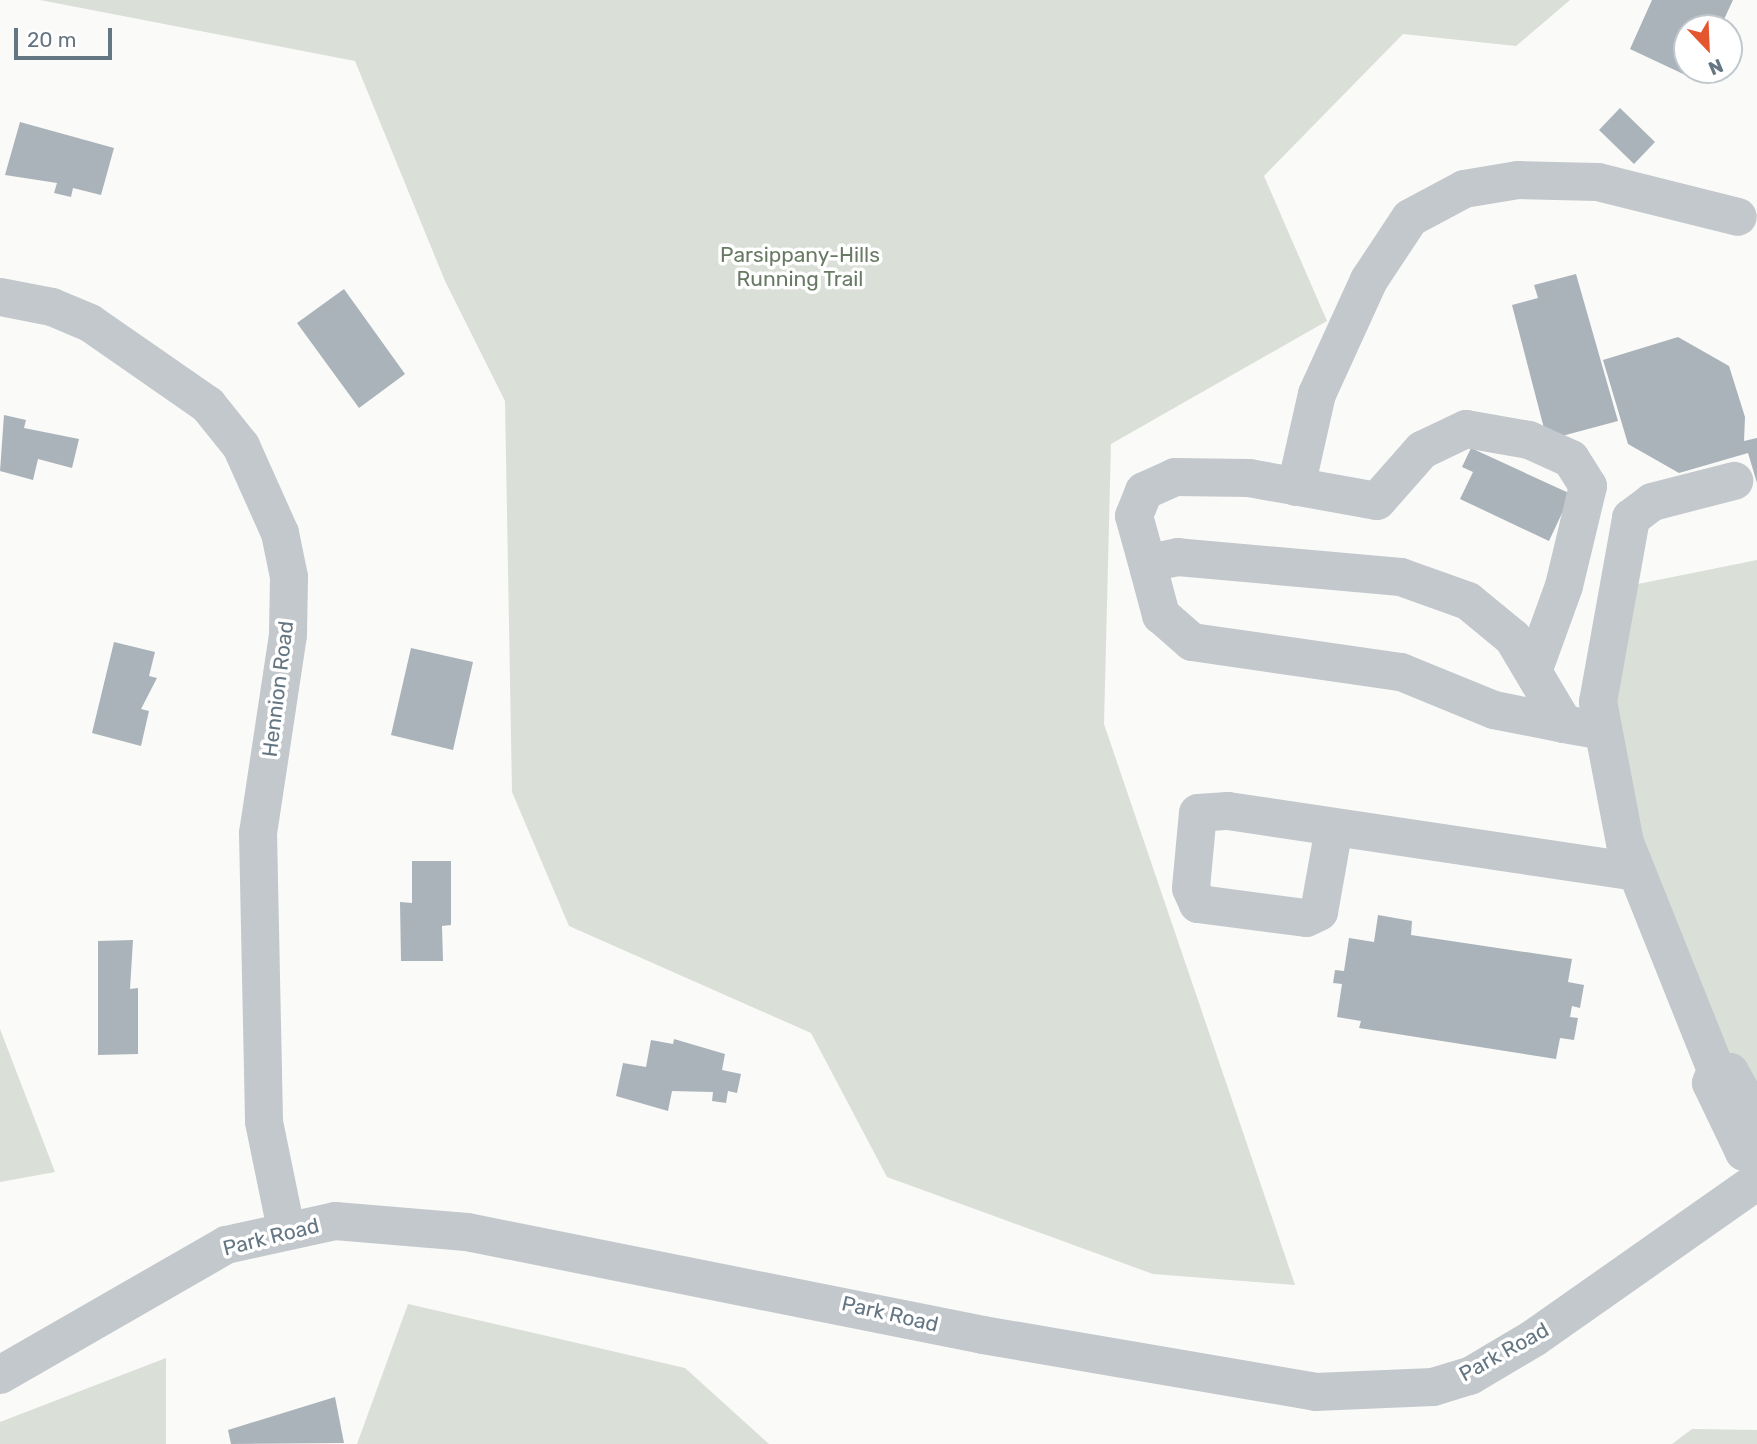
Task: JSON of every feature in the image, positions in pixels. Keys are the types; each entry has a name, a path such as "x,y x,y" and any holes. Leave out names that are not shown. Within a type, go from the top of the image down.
{"street":[{"path":"1296,487 1317,394 1369,280 1410,218 1464,189 1518,180 1598,182 1738,217"},
{"name":"Hennion Road","path":"0,297 51,307 90,323 208,405 241,446 280,534 289,577 288,635 258,833 264,1122 286,1229"},
{"path":"1534,669 1564,586 1588,486 1572,459 1529,440 1466,429 1422,450 1377,500 1296,487 1175,477 1144,491 1134,516 1161,615 1192,642 1401,672 1494,710 1602,731"},
{"path":"1734,481 1652,502 1631,518 1608,631 1598,702 1602,731 1636,872 1716,1070 1711,1083 1744,1152 1757,1153"},
{"path":"1149,570 1154,562 1178,557 1401,577 1468,601 1513,638 1534,669 1564,724"},
{"path":"1334,828 1636,872"},
{"path":"1716,1070 1730,1072 1757,1120"},
{"name":"Park Road","path":"0,1375 202,1257 286,1229 372,1222 467,1232 1186,1373 1315,1392 1377,1392 1469,1376 1534,1338 1757,1181"}],"green space":[{"name":"Parsippany-Hills Running Trail","path":"40,0 1570,0 1516,46 1403,34 1264,176 1327,321 1111,444 1104,724 1295,1285 1153,1274 887,1177 811,1033 569,926 512,792 505,401 445,281 355,61"},
{"path":"1757,560 1757,1165 1590,752 1638,584"},
{"path":"0,1029 55,1172 0,1182"},
{"path":"408,1304 685,1368 769,1444 357,1444"},
{"path":"166,1358 166,1444 0,1444 0,1422"},
{"path":"1692,1429 1757,1430 1757,1444 1672,1444"}],"building":[{"path":"1652,0 1733,0 1726,14 1673,14 1673,69 1630,49"},
{"path":"1620,108 1655,142 1634,164 1599,130"},
{"path":"20,122 114,148 101,195 73,188 71,197 54,193 57,183 5,175"},
{"path":"1576,274 1618,421 1547,440 1512,305 1538,298 1534,285"},
{"path":"344,289 405,374 359,408 297,323"},
{"path":"1678,337 1729,366 1745,417 1744,441 1757,438 1757,483 1748,453 1679,473 1628,444 1603,360"},
{"path":"4,415 26,420 24,428 79,439 72,468 38,459 33,480 0,471"},
{"path":"1471,448 1571,494 1549,541 1460,499 1473,472 1462,467"},
{"path":"114,642 155,652 149,676 157,678 141,709 149,711 141,746 92,733"},
{"path":"411,648 473,662 453,750 391,735"},
{"path":"412,861 451,861 451,925 442,926 443,961 401,961 400,902 412,903"},
{"path":"1378,915 1412,921 1411,935 1572,959 1568,982 1584,985 1580,1008 1572,1006 1570,1017 1578,1018 1574,1040 1560,1038 1556,1059 1359,1028 1361,1021 1337,1017 1342,984 1333,983 1335,970 1344,971 1349,938 1374,942"},
{"path":"133,940 130,989 138,988 138,1054 98,1055 98,941"},
{"path":"674,1039 725,1054 722,1070 741,1074 737,1093 728,1091 726,1103 712,1101 713,1092 672,1091 668,1111 616,1096 623,1063 646,1067 651,1040 673,1044"},
{"path":"335,1397 344,1443 231,1444 228,1430"}]}
